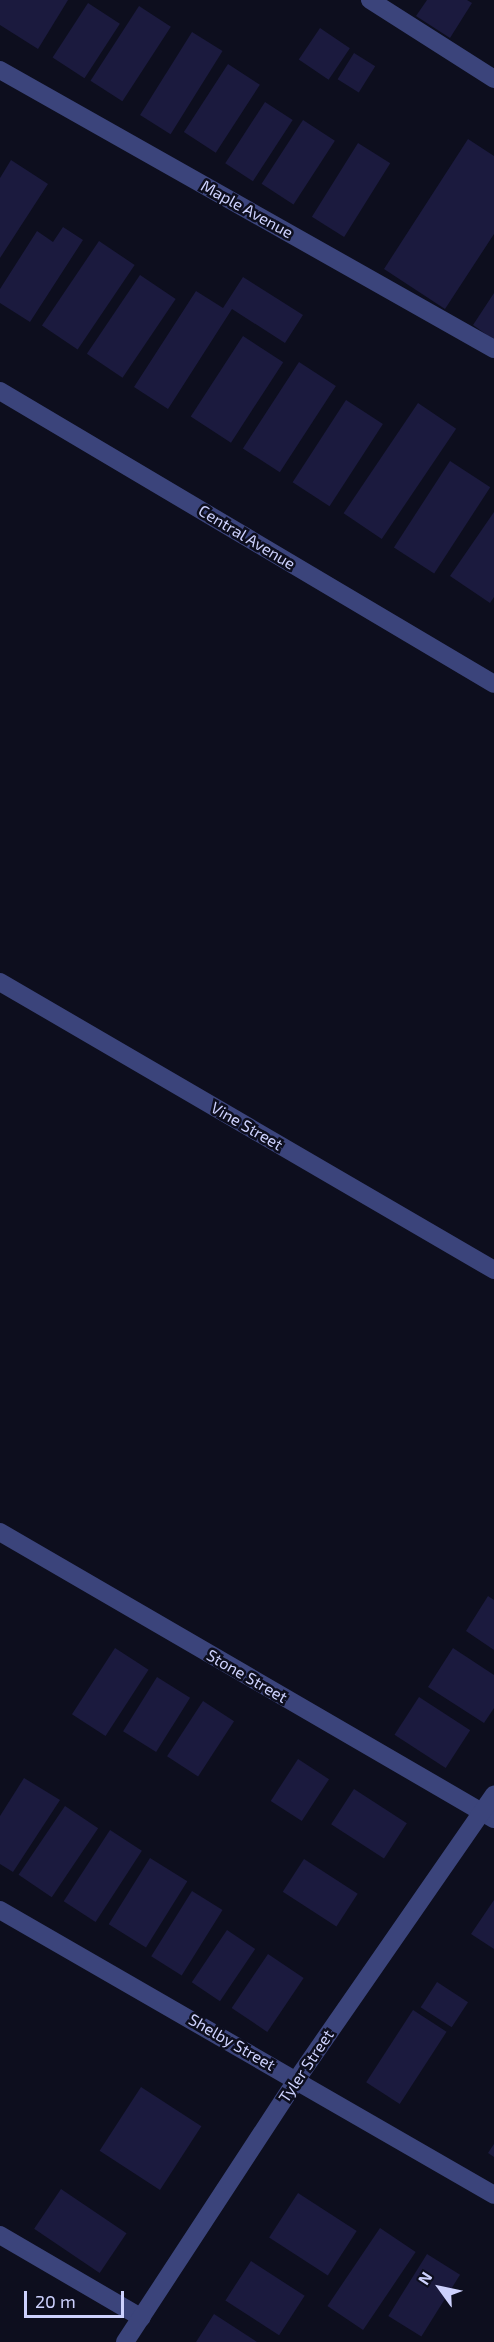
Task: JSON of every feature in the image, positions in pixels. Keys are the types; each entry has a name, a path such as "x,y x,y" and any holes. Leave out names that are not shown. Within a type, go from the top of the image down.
{"street":[{"path":"370,0 494,79"},
{"name":"Maple Avenue","path":"0,70 494,349"},
{"name":"Central Avenue","path":"0,391 494,684"},
{"name":"Vine Street","path":"0,982 494,1270"},
{"name":"Stone Street","path":"0,1532 488,1816"},
{"name":"Tyler Street","path":"125,2342 297,2079 488,1816 494,1795"},
{"name":"Shelby Street","path":"0,1910 297,2079 494,2195"},
{"path":"0,2235 142,2318"}],"building":[{"path":"0,0 68,0 38,49 0,25"},
{"path":"427,0 467,0 472,3 450,38 416,16"},
{"path":"88,3 120,24 84,78 53,58"},
{"path":"139,6 171,27 122,101 91,81"},
{"path":"320,28 350,48 329,80 299,60"},
{"path":"192,32 223,51 171,134 140,115"},
{"path":"354,53 375,66 359,93 338,79"},
{"path":"228,64 260,85 216,153 184,132"},
{"path":"265,102 293,120 253,181 225,163"},
{"path":"303,120 335,141 293,204 262,184"},
{"path":"468,139 494,156 494,234 445,309 384,269"},
{"path":"358,143 390,163 344,237 312,217"},
{"path":"11,160 48,184 0,258 0,178"},
{"path":"63,227 83,240 30,322 0,303 0,289 37,231 53,242"},
{"path":"99,241 135,265 78,350 42,326"},
{"path":"140,275 176,299 123,378 87,354"},
{"path":"243,277 303,315 285,343 232,309 168,409 134,387 196,291 223,308"},
{"path":"494,293 494,340 473,325"},
{"path":"243,336 283,362 231,443 191,417"},
{"path":"299,362 336,386 280,472 243,448"},
{"path":"346,400 383,424 330,506 293,482"},
{"path":"418,403 456,429 382,539 344,513"},
{"path":"450,461 490,487 434,574 394,547"},
{"path":"494,512 494,597 490,603 450,576"},
{"path":"488,1596 494,1600 494,1650 466,1631"},
{"path":"115,1648 149,1670 106,1736 72,1714"},
{"path":"453,1648 494,1675 494,1708 484,1723 428,1687"},
{"path":"157,1677 190,1698 156,1752 123,1731"},
{"path":"419,1697 470,1730 446,1768 394,1735"},
{"path":"203,1701 234,1721 198,1777 167,1756"},
{"path":"298,1759 329,1779 302,1821 271,1801"},
{"path":"24,1778 60,1800 13,1872 0,1864 0,1816"},
{"path":"354,1789 407,1823 384,1859 331,1824"},
{"path":"65,1806 98,1828 52,1897 19,1875"},
{"path":"110,1830 142,1851 96,1922 64,1901"},
{"path":"150,1858 187,1881 146,1947 109,1924"},
{"path":"304,1859 358,1894 336,1927 283,1892"},
{"path":"192,1891 223,1910 182,1975 151,1956"},
{"path":"494,1900 494,1949 471,1934"},
{"path":"227,1930 255,1949 220,2001 192,1982"},
{"path":"268,1954 304,1978 267,2032 232,2008"},
{"path":"437,1982 468,2002 452,2027 421,2007"},
{"path":"413,2010 447,2032 400,2104 366,2082"},
{"path":"141,2087 201,2126 160,2190 100,2151"},
{"path":"494,2144 494,2157 488,2153"},
{"path":"61,2189 126,2233 100,2273 34,2229"},
{"path":"298,2193 357,2231 328,2276 269,2237"},
{"path":"380,2228 416,2252 363,2330 327,2306"},
{"path":"427,2254 460,2275 421,2337 388,2316"},
{"path":"251,2261 305,2296 279,2335 225,2300"},
{"path":"214,2314 257,2342 196,2342"}]}
